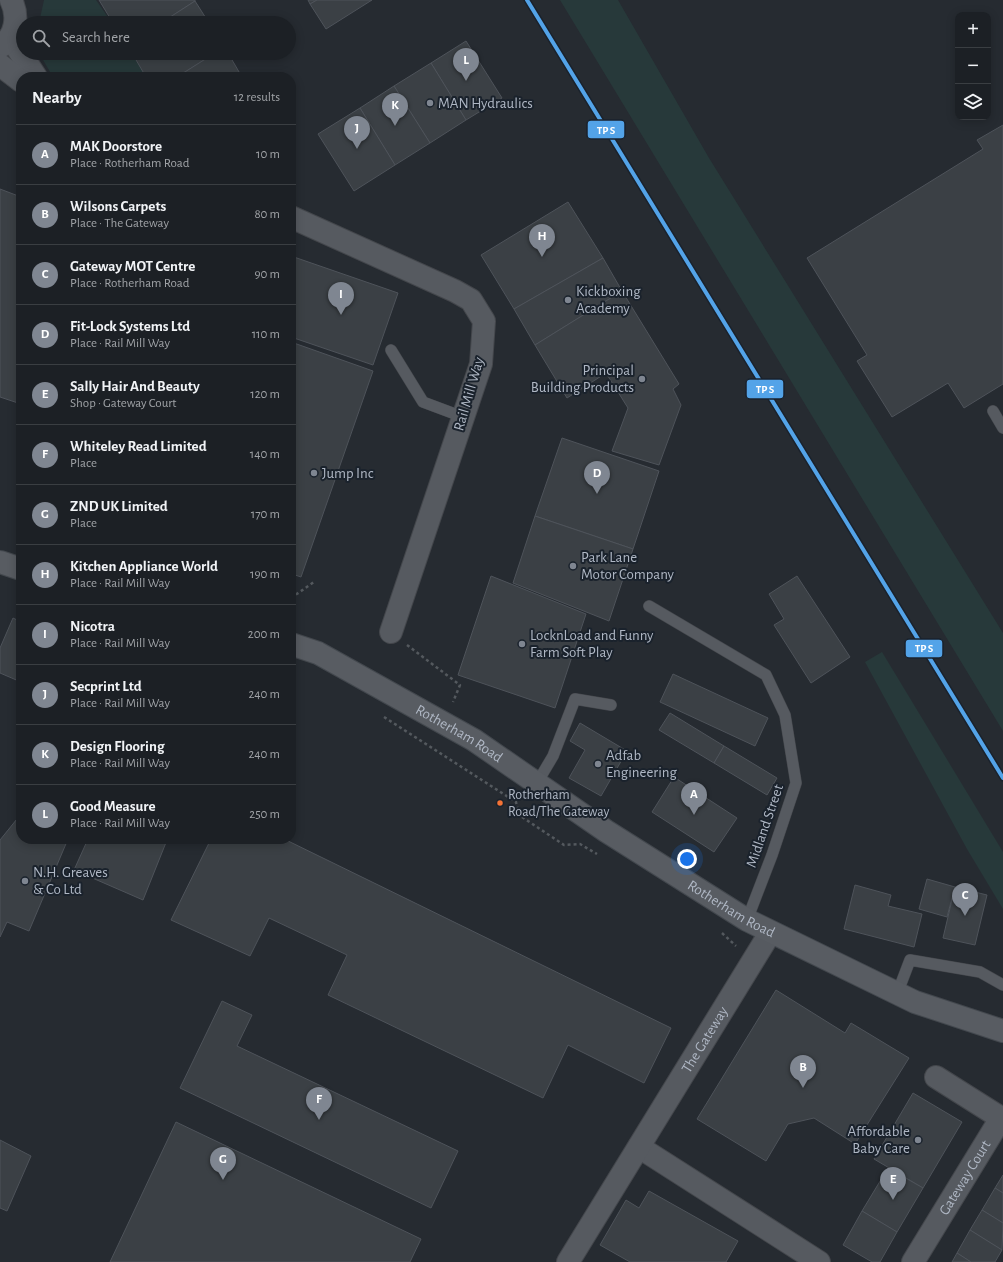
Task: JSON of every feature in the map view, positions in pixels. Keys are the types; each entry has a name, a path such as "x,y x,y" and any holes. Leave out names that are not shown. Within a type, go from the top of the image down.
{"main road":[{"path":"0,562 16,567"},
{"name":"Rotherham Road","path":"296,646 318,653 474,740 606,831 770,933 914,1002 1003,1031"}],"street":[{"path":"16,54 5,42 15,26 17,5"},
{"path":"21,60 32,72"},
{"path":"0,65 16,77"},
{"name":"Rail Mill Way","path":"296,219 471,300 484,321 481,364 391,632"},
{"name":"The Gateway","path":"568,1262 770,933"},
{"name":"Gateway Court","path":"913,1262 1001,1118 936,1077"},
{"path":"639,1147 819,1262"}],"lane":[{"path":"391,350 424,402 463,417"},
{"path":"993,411 1003,428"},
{"name":"Midland Street","path":"649,606 766,675 784,715 796,783 772,855 747,920"},
{"path":"537,783 553,756 575,699 611,705"},
{"path":"897,994 910,960 980,972 1003,985"}],"path":[{"path":"296,595 314,582"},
{"path":"391,632 460,685 444,723"},
{"path":"380,715 516,802 519,815 543,832 564,845 580,844 600,855"},
{"path":"716,928 738,947 755,958"}],"shaded area":[{"path":"44,0 96,0 107,16 41,16"},
{"path":"560,0 618,0 709,158 1003,633 1003,731"},
{"path":"43,60 136,60 143,72 50,72"},
{"path":"882,652 1003,852 1003,909 967,849 865,662"}],"building":[{"path":"99,0 195,0 172,16 109,16"},
{"path":"308,0 317,0 310,4"},
{"path":"317,0 372,0 326,29 310,4"},
{"path":"195,1 205,16 172,16"},
{"path":"466,41 502,98 466,120 431,63"},
{"path":"136,60 204,60 185,72 143,72"},
{"path":"204,60 232,60 239,72 185,72"},
{"name":"MAN Hydraulics","path":"431,63 466,120 430,143 394,86"},
{"path":"394,86 430,143 395,165 360,108"},
{"path":"360,108 395,165 354,191 318,134"},
{"path":"1003,125 1003,384 964,408 948,383 892,417 857,361 867,355 807,258 983,149 977,140"},
{"path":"0,189 16,195 16,402 0,397"},
{"path":"568,202 603,258 514,309 481,255"},
{"path":"296,258 398,293 373,365 296,339"},
{"name":"Kickboxing Academy","path":"603,258 622,291 535,345 514,309"},
{"name":"Principal Building Products","path":"622,291 679,384 673,389 681,405 659,465 612,451 628,408 606,373 567,398 535,345"},
{"name":"Jump Inc","path":"296,344 373,371 301,577 296,575"},
{"path":"562,438 659,471 633,549 535,516"},
{"name":"Park Lane Motor Company","path":"535,516 633,549 609,621 513,583"},
{"name":"LocknLoad and Funny Farm Soft Play","path":"491,576 586,614 555,708 458,675"},
{"path":"797,576 850,657 811,683 774,625 784,619 769,594"},
{"path":"13,618 16,620 16,680 0,673 0,648"},
{"path":"673,674 768,718 755,746 660,702"},
{"path":"670,713 724,746 714,763 659,730"},
{"name":"Adfab Engineering","path":"580,723 627,751 601,796 569,778 585,750 570,741"},
{"path":"724,746 777,778 767,795 714,763"},
{"path":"674,777 737,818 714,852 652,812"},
{"name":"N.H. Greaves & Co Ltd","path":"16,820 16,844 66,844 29,931 7,922 0,937 0,840"},
{"path":"86,844 165,844 143,900 74,870"},
{"path":"209,844 294,844 671,1028 644,1083 568,1045 543,1098 328,995 347,955 269,918 250,956 171,920"},
{"path":"927,879 955,887 947,917 919,909"},
{"path":"855,885 891,895 888,906 922,914 914,947 844,929"},
{"path":"955,887 987,895 975,945 943,938"},
{"path":"776,990 845,1033 851,1023 909,1058 855,1144 814,1118 788,1124 766,1161 697,1119"},
{"path":"222,1001 252,1015 237,1046 458,1151 431,1208 180,1088"},
{"name":"Affordable Baby Care","path":"913,1093 962,1122 923,1188 874,1159"},
{"path":"176,1122 421,1239 410,1262 110,1262"},
{"path":"0,1140 31,1156 7,1211 0,1208"},
{"path":"888,1168 923,1188 897,1232 862,1211"},
{"path":"1003,1175 1003,1193 995,1188"},
{"path":"995,1188 1003,1193 1003,1223 982,1210"},
{"path":"649,1191 738,1241 726,1262 630,1262 600,1245 626,1200 639,1208"},
{"path":"982,1210 1003,1223 1002,1250 970,1230"},
{"path":"862,1211 897,1232 880,1262 872,1262 843,1245"},
{"path":"970,1230 1002,1250 995,1262 971,1262 957,1253"},
{"path":"957,1253 971,1262 952,1262"}],"transit line":[{"path":"527,0 1003,778"}],"place":[{"name":"Good Measure","path":"466,81"},
{"name":"MAN Hydraulics","path":"430,103"},
{"name":"Design Flooring","path":"395,126"},
{"name":"Secprint Ltd","path":"357,149"},
{"name":"Kitchen Appliance World","path":"542,257"},
{"name":"Kickboxing Academy","path":"568,300"},
{"name":"Nicotra","path":"341,315"},
{"name":"Principal Building Products","path":"642,379"},
{"name":"Jump Inc","path":"314,473"},
{"name":"Fit-Lock Systems Ltd","path":"597,494"},
{"name":"Park Lane Motor Company","path":"573,566"},
{"name":"LocknLoad and Funny Farm Soft Play","path":"522,644"},
{"name":"Adfab Engineering","path":"598,764"},
{"name":"Rotherham Road/The Gateway","path":"500,803"},
{"name":"MAK Doorstore","path":"694,815"},
{"name":"N.H. Greaves & Co Ltd","path":"25,881"},
{"name":"Gateway MOT Centre","path":"965,916"},
{"name":"Wilsons Carpets","path":"803,1088"},
{"name":"Whiteley Read Limited","path":"319,1120"},
{"name":"Affordable Baby Care","path":"918,1140"},
{"name":"ZND UK Limited","path":"223,1180"},
{"name":"Sally Hair And Beauty","path":"893,1200"}]}
